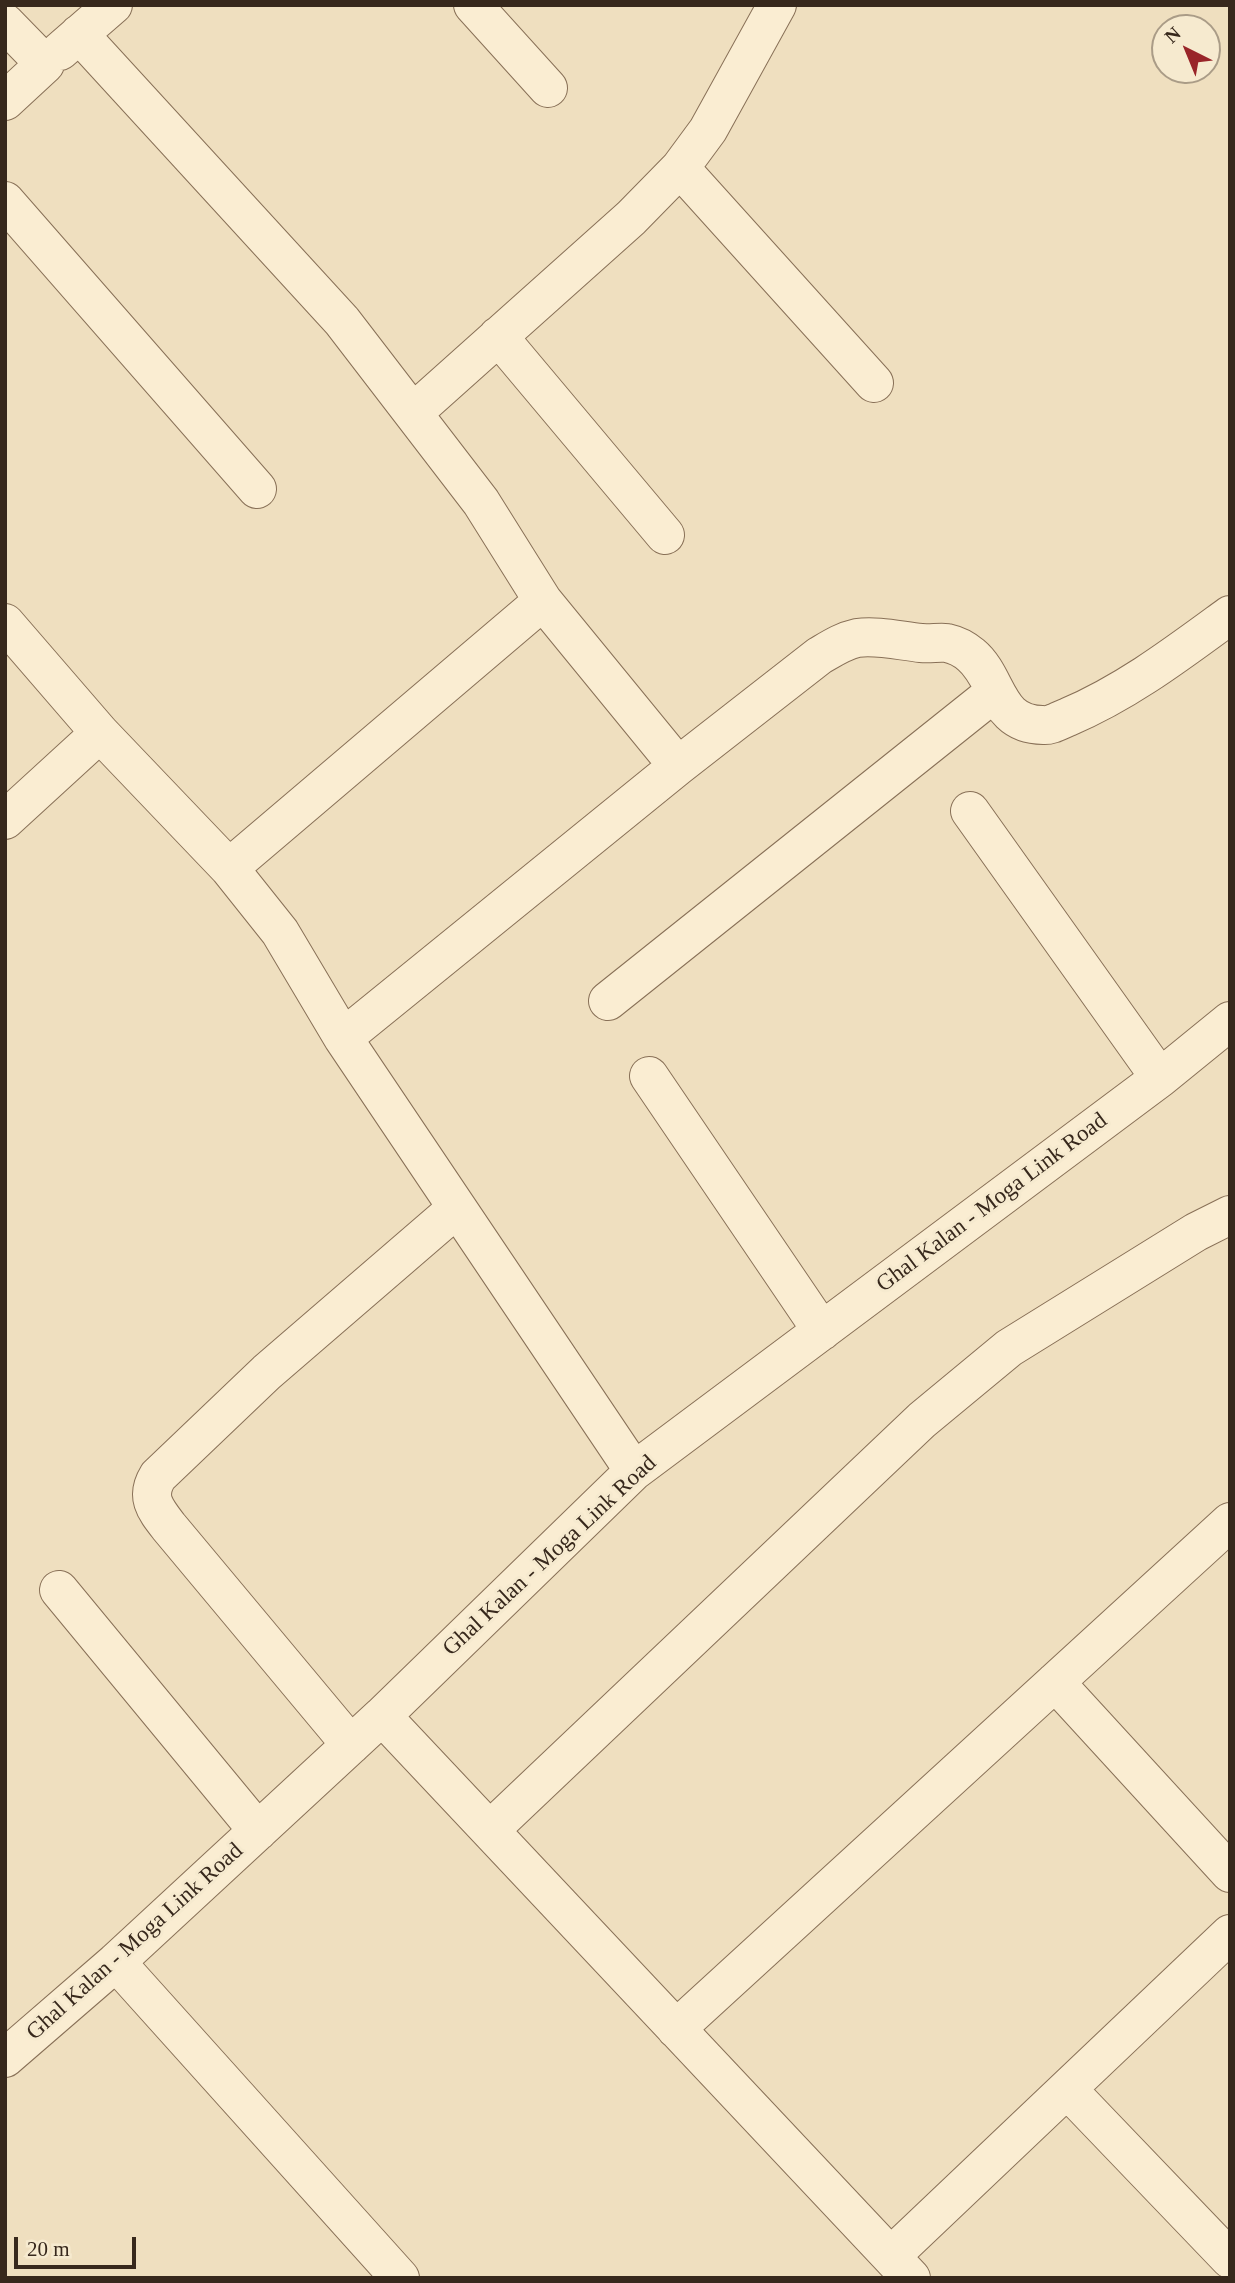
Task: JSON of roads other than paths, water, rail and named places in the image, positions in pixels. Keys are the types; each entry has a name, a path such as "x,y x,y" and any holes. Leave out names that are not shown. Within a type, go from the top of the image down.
{"street":[{"path":"5,101 113,5"},
{"path":"473,5 548,88"},
{"path":"414,412 631,218 680,169 708,130 777,5"},
{"path":"5,23 45,64"},
{"path":"79,34 342,321 481,502 543,601 678,766"},
{"path":"680,169 874,383"},
{"path":"5,201 257,489"},
{"path":"498,336 665,535"},
{"path":"229,868 543,601"},
{"path":"343,1038 678,766 819,656 840,643 859,638 957,645 972,655 983,669 1006,709 1019,720 1047,726 1150,674 1230,615"},
{"path":"5,623 100,733 229,868 280,932 343,1038 634,1471"},
{"path":"608,1001 995,692"},
{"path":"5,820 100,733"},
{"path":"970,811 1160,1079"},
{"name":"Ghal Kalan - Moga Link Road","path":"5,2058 116,1962 351,1745 634,1471 1160,1079 1230,1021"},
{"path":"649,1076 822,1331"},
{"path":"351,1745 169,1527 152,1498 151,1487 159,1476 267,1372 456,1209"},
{"path":"489,1830 912,1429 1009,1348 1185,1239 1230,1215"},
{"path":"676,2029 1230,1522"},
{"path":"59,1590 258,1831"},
{"path":"1055,1682 1230,1873"},
{"path":"382,1716 902,2267 1067,2089 1230,1934"},
{"path":"116,1962 400,2278"},
{"path":"1067,2089 1230,2259"}]}
